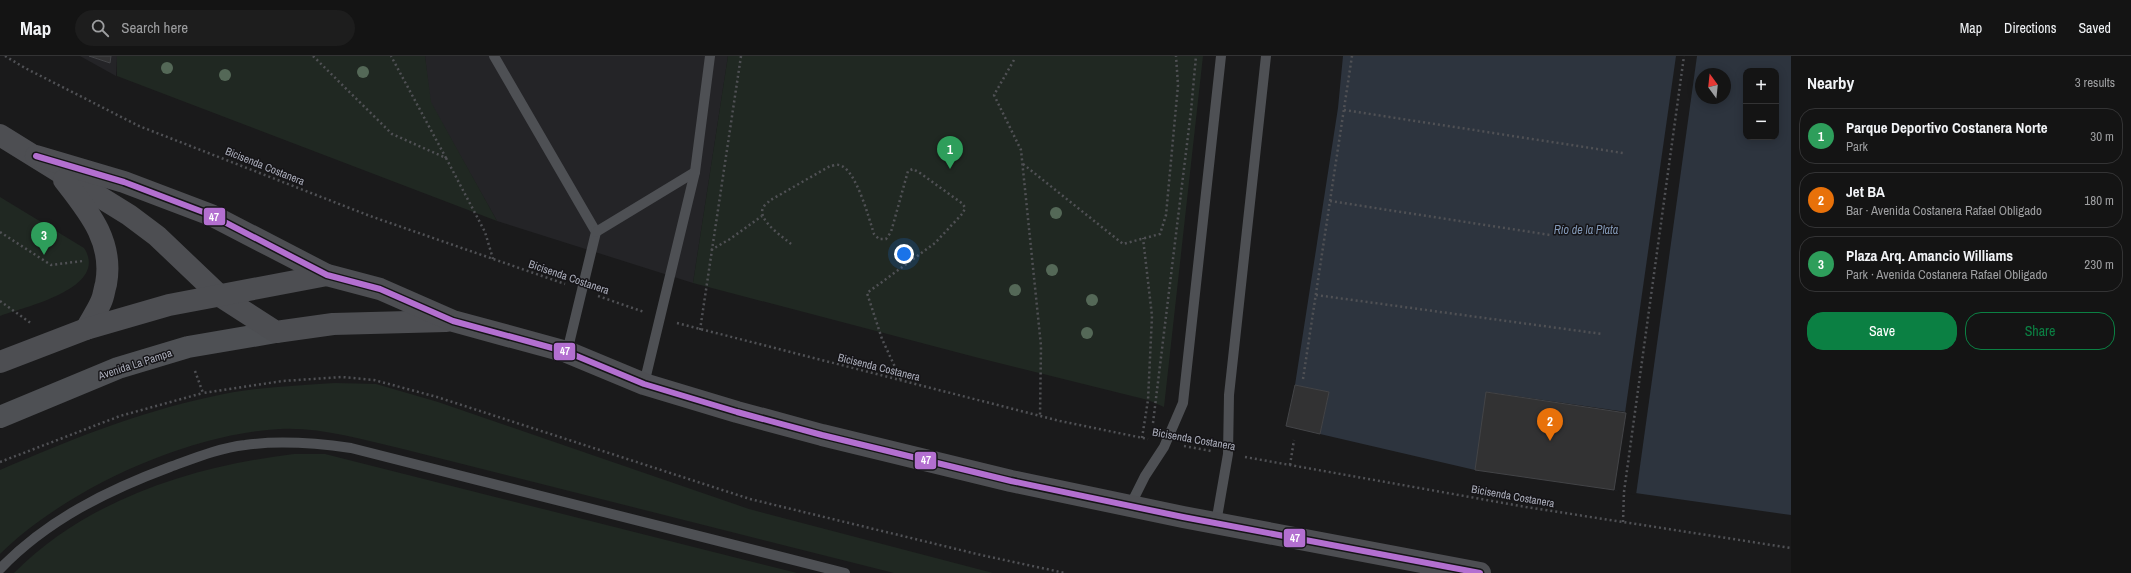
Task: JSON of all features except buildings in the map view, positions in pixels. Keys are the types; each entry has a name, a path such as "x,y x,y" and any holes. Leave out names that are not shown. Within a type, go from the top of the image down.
{"main road":[{"path":"0,135 36,156 157,236 220,296 276,332 333,324 453,321"},
{"path":"36,156 124,182 211,215 327,275 380,289 453,321 567,352 644,384 737,412 822,435 1011,481 1216,523 1480,573"},
{"path":"57,171 79,200 106,245 108,258 107,278 102,300 86,329"},
{"path":"0,362 86,329 169,305 327,275"}],"street":[{"name":"Avenida La Pampa","path":"0,417 118,368 188,348 276,332"}],"lane":[{"path":"494,56 596,232 584,291 567,352"},
{"path":"644,384 695,172 710,56"},
{"path":"1130,506 1145,476 1166,443 1183,403 1205,217 1221,56"},
{"path":"1216,523 1228,454 1229,395 1266,56"},
{"path":"596,232 695,172"},
{"path":"0,569 37,536 69,514 108,492 212,451 244,445 278,442 319,444 351,448 845,573"}],"path":[{"name":"Bicisenda Costanera","path":"5,56 25,68 140,126 370,216 700,330 1040,416 1166,443 1623,522 1791,548"},
{"path":"313,56 392,134 446,158"},
{"path":"391,56 485,232 493,259"},
{"path":"700,330 741,56"},
{"path":"1023,164 1123,244 1160,234 1166,216 1178,85 1176,56"},
{"path":"1151,440 1189,127 1196,56"},
{"path":"1303,378 1352,56"},
{"path":"1623,522 1624,492 1684,56"},
{"path":"1014,60 994,95 1021,150 1041,346 1040,416"},
{"path":"1344,110 1623,153"},
{"path":"791,244 766,223 762,216 762,208 769,201 830,166 839,165 847,169 854,177 874,234 879,239 886,239 891,232 908,171 913,169 920,173 963,204 966,208 963,213 935,242 867,293 882,339 901,380"},
{"path":"1330,201 1550,235"},
{"path":"711,250 730,239 762,216"},
{"path":"0,232 51,265 108,258"},
{"path":"1142,438 1148,400 1152,316 1144,238"},
{"path":"1316,295 1602,334"},
{"path":"0,301 56,340"},
{"path":"188,348 203,393"},
{"path":"0,462 120,416 203,393 284,381 342,377 374,380 437,397 750,499 981,555 1065,573"},
{"path":"1290,465 1294,440"}],"shaded area":[{"path":"80,56 117,56 116,76"},
{"path":"117,56 425,56 431,102 497,221 117,76"},
{"path":"425,56 728,56 693,283 497,221 430,102"},
{"path":"728,56 1203,56 1164,407 1148,400 975,357 693,283"},
{"path":"0,197 84,248 89,262 85,274 75,285 61,294 0,316"},
{"path":"335,383 376,384 438,402 749,509 993,573 894,573 399,448 340,434 295,429 244,433 206,442 168,454 130,469 93,487 59,508 27,530 0,554 0,470 51,448 104,428 183,403 241,391 272,387"},
{"path":"294,454 325,454 797,573 14,573 43,547 74,525 108,506 144,490 181,477 218,467"}],"water":[{"name":"Río de la Plata","path":"1343,56 1791,56 1791,515 1614,490 1626,412 1487,392 1475,470 1320,434 1329,392 1295,385 1338,108"}],"pier":[{"path":"1676,56 1697,56 1636,495 1614,490"}],"transit line":[{"name":"47","path":"36,156 124,182 211,215 327,275 380,289 453,321 567,352 644,384 737,412 822,435 1011,481 1183,517 1480,573"}],"place":[{"name":"Parque Deportivo Costanera Norte","path":"950,169"},
{"name":"Plaza Arq. Amancio Williams","path":"44,255"},
{"name":"Jet BA","path":"1550,441"}]}
